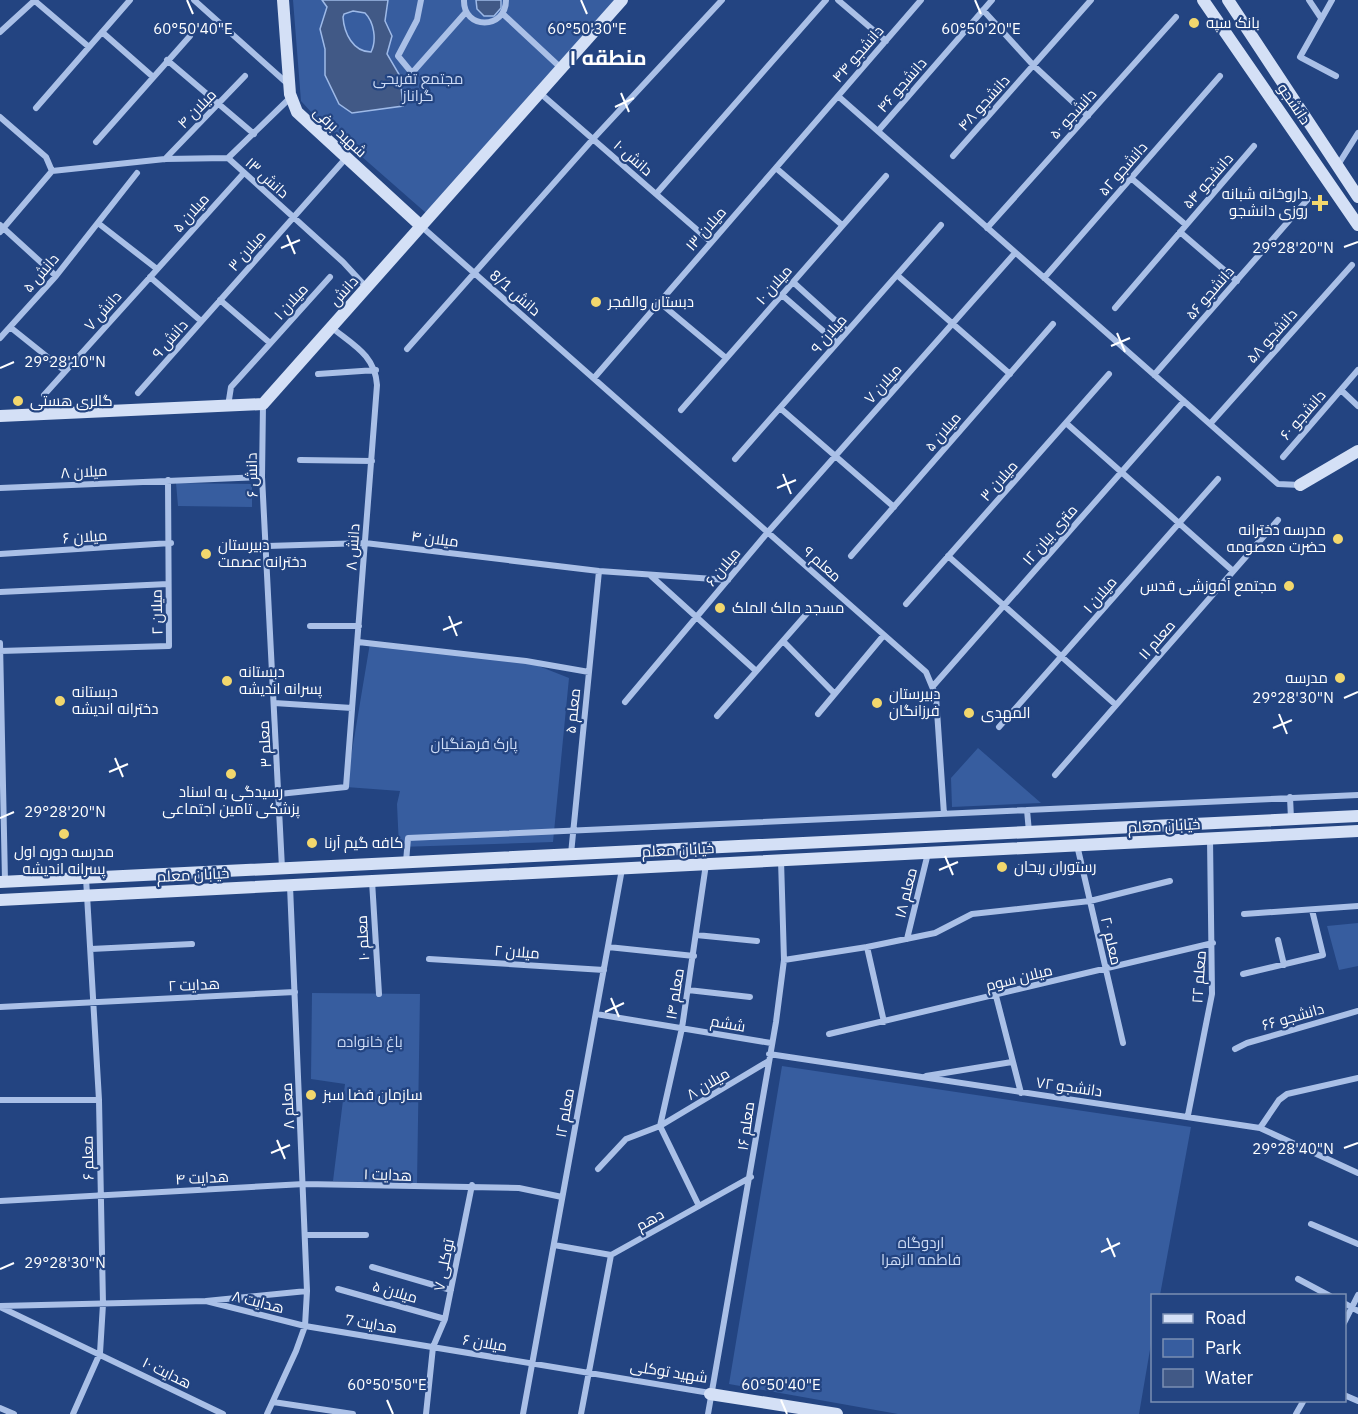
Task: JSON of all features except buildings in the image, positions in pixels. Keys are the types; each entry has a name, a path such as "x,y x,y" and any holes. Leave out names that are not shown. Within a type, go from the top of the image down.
{"main road":[{"path":"283,0 290,92"},
{"name":"دانش","path":"263,404 622,0"},
{"name":"دانشجو","path":"1203,0 1358,225"},
{"name":"دانشجو","path":"1228,0 1358,197"},
{"name":"شهید برفی","path":"290,92 297,112 421,226"},
{"path":"0,416 263,404"},
{"path":"1300,485 1358,451"},
{"name":"خیابان معلم","path":"2,882 1358,816"},
{"path":"1135,826 1135,842"},
{"name":"خیابان معلم","path":"0,900 1358,831"},
{"name":"شهید توکلی","path":"710,1394 837,1414"}],"street":[{"path":"0,32 35,0 89,47"},
{"path":"36,108 130,0"},
{"path":"194,0 290,92 254,134 228,158"},
{"path":"421,0 417,20 398,56 412,73 466,12"},
{"path":"464,0 466,12 471,18 484,24 498,20 503,14 506,0"},
{"path":"407,349 593,139 722,0"},
{"path":"656,194 826,0"},
{"path":"838,0 886,41"},
{"name":"دانشجو ۴۴","path":"838,96 921,0"},
{"name":"دانشجو ۴۶","path":"878,131 992,0"},
{"name":"دانشجو ۴۸","path":"953,156 1091,0"},
{"path":"1309,0 1321,18"},
{"path":"1332,0 1300,57 1336,76"},
{"path":"983,10 1033,65 1088,116"},
{"path":"503,14 561,68"},
{"name":"دانشجو ۵۰","path":"987,228 1176,17"},
{"path":"102,32 152,76"},
{"path":"96,142 152,76 190,36"},
{"path":"167,60 254,134"},
{"name":"میلان ۴","path":"165,159 245,76"},
{"name":"دانشجو ۵۲","path":"1044,278 1220,76"},
{"name":"دانش ۱۰","path":"540,93 711,242"},
{"path":"838,96 1278,484 1289,487 1300,485"},
{"name":"میلان ۱۳","path":"594,378 838,96"},
{"path":"0,117 46,157 52,171 1,228 56,276"},
{"path":"1338,165 1358,133"},
{"name":"دانشجو ۵۴","path":"1115,308 1254,146"},
{"name":"دانش ۱۳","path":"52,171 165,159 228,158 243,174 343,262 367,288"},
{"path":"292,218 346,158"},
{"path":"776,168 842,225"},
{"path":"137,173 98,223 156,269"},
{"name":"میلان ۵","path":"156,269 243,174"},
{"name":"میلان ۱۰","path":"681,410 886,176"},
{"path":"1131,178 1186,225"},
{"name":"دانشجو ۵۶","path":"1154,375 1308,199"},
{"name":"میلان ۳","path":"220,300 292,218"},
{"name":"دانش ۵","path":"0,338 56,276 98,223"},
{"name":"میلان ۹","path":"735,459 941,225"},
{"name":"دانش 8/1","path":"421,226 594,378"},
{"path":"1180,232 1237,280"},
{"name":"میلان ۷","path":"768,532 1015,253"},
{"name":"دانشجو ۵۸","path":"1210,424 1352,265"},
{"name":"دانش ۷","path":"44,395 156,269"},
{"path":"897,274 1010,374"},
{"path":"150,277 201,321"},
{"name":"میلان ۱","path":"228,407 231,387 330,277"},
{"path":"793,282 847,331"},
{"path":"782,295 837,343"},
{"path":"220,300 270,343"},
{"name":"دانش ۹","path":"138,393 220,300"},
{"path":"659,302 726,358"},
{"name":"میلان ۵","path":"851,556 1053,324"},
{"path":"10,327 65,371"},
{"path":"318,374 376,370 372,361 332,327"},
{"name":"دانش ۸","path":"279,794 346,787 372,460 376,370"},
{"name":"دانشجو ۶۰","path":"1283,457 1358,370"},
{"name":"میلان ۳","path":"906,604 1109,374"},
{"name":"معلم ۹","path":"594,378 926,672 934,685"},
{"name":"دانشجو ۶۰","path":"1341,390 1358,406"},
{"name":"۱۲ متری بیان","path":"934,685 1184,401"},
{"name":"دانش ۶","path":"263,404 262,477 267,546"},
{"path":"780,408 894,507"},
{"path":"1066,423 1233,571"},
{"path":"300,460 372,460"},
{"path":"168,480 262,477"},
{"name":"میلان ۱","path":"999,727 1218,479"},
{"name":"میلان ۸","path":"0,488 168,480"},
{"name":"میلان ۲","path":"0,651 169,646 168,584 171,543 168,480"},
{"name":"معلم ۱۱","path":"1055,775 1278,520"},
{"name":"میلان ۶","path":"696,617 768,532"},
{"name":"میلان ۶","path":"0,554 171,543"},
{"name":"میلان ۴","path":"267,546 365,543 599,571 728,580"},
{"name":"معلم ۳","path":"267,546 282,868"},
{"path":"948,556 1116,705"},
{"name":"معلم ۵","path":"571,854 599,571"},
{"path":"650,574 755,670"},
{"path":"0,592 168,584"},
{"path":"717,716 810,610"},
{"path":"625,702 696,617"},
{"path":"310,626 359,626"},
{"path":"818,714 884,635"},
{"path":"783,641 834,693"},
{"path":"358,642 526,661 589,672"},
{"path":"0,643 2,882"},
{"path":"934,685 944,814"},
{"path":"274,703 352,708"},
{"path":"406,862 408,838 1358,795"},
{"path":"1290,797 1291,819"},
{"path":"1027,810 1029,832"},
{"name":"معلم ۲۲","path":"1188,1115 1212,994 1210,838"},
{"name":"معلم ۲۰","path":"1077,845 1123,1043"},
{"name":"معلم ۱۸","path":"907,939 928,853"},
{"name":"معلم ۱۶","path":"708,1414 751,1177 784,960 781,860"},
{"name":"معلم ۱۴","path":"660,1126 682,1028 706,864"},
{"name":"معلم ۱۲","path":"523,1414 622,868"},
{"name":"معلم ۶","path":"73,1414 100,1353 103,1304 99,1100 86,878"},
{"name":"معلم ۱۰","path":"372,881 379,994"},
{"path":"784,960 867,947 935,933 972,914 1090,901 1170,881"},
{"name":"معلم ۸","path":"267,1414 305,1326 307,1291 290,885"},
{"path":"1244,914 1358,906"},
{"path":"1243,974 1323,955 1312,909"},
{"path":"696,935 757,941"},
{"path":"1278,940 1284,964"},
{"name":"میلان سوم","path":"829,1034 884,1023 1213,943"},
{"path":"91,949 192,944"},
{"path":"608,947 694,956"},
{"path":"867,947 884,1023"},
{"name":"میلان ۲","path":"429,959 604,970"},
{"path":"688,990 750,997"},
{"name":"هدایت ۲","path":"0,1007 295,992"},
{"path":"996,996 1021,1093"},
{"name":"دانشجو ۶۶","path":"1235,1048 1247,1042 1358,1011"},
{"name":"ششم","path":"596,1014 771,1043"},
{"name":"دانشجو ۷۲","path":"769,1054 1021,1093 1188,1115 1260,1128 1358,1173"},
{"name":"میلان ۸","path":"598,1168 626,1139 660,1126 768,1062"},
{"path":"920,1077 1012,1062"},
{"path":"1260,1128 1279,1100 1287,1094 1358,1078"},
{"path":"0,1100 99,1100"},
{"path":"660,1126 699,1206"},
{"name":"دهم","path":"612,1256 751,1177"},
{"name":"هدایت ۱","path":"304,1184 431,1188 472,1185 519,1188 562,1197"},
{"name":"هدایت ۴","path":"0,1201 304,1184"},
{"name":"توکلی ۷","path":"426,1414 433,1347 445,1319 472,1185"},
{"path":"1311,1224 1358,1244"},
{"path":"306,1235 366,1235"},
{"path":"554,1245 612,1256 581,1414"},
{"path":"372,1267 451,1290"},
{"path":"1298,1278 1326,1294"},
{"name":"میلان ۵","path":"338,1289 445,1319"},
{"path":"0,1307 206,1301 307,1291"},
{"path":"1355,1309 1358,1295"},
{"name":"هدایت ۸","path":"206,1301 305,1326"},
{"name":"هدایت ۱۰","path":"0,1307 223,1414"},
{"name":"هدایت 7","path":"305,1326 433,1347"},
{"name":"میلان ۶","path":"433,1347 532,1362"},
{"name":"شهید توکلی","path":"532,1362 710,1394"},
{"path":"273,1402 353,1414"},
{"path":"0,1408 14,1414"}],"green space":[{"name":"مجتمع تفریحی گراناز","path":"293,0 615,0 426,213 301,101"},
{"path":"176,483 252,484 252,507 178,506"},
{"name":"پارک فرهنگیان","path":"370,643 526,661 569,678 553,842 399,847 397,804 400,791 346,787"},
{"path":"978,748 1041,803 952,807 951,778"},
{"path":"1358,923 1358,966 1339,970 1327,926"},
{"name":"باغ خانواده","path":"312,993 420,994 417,1184 333,1181 345,1084 311,1079"},
{"name":"اردوگاه فاطمه الزهرا","path":"782,1066 1191,1127 1160,1294 1151,1294 1151,1344 1139,1414 898,1414 729,1384"}],"water":[{"path":"322,0 388,0 385,21 392,36 387,54 400,76 403,106 352,113 339,104 325,75 325,49 320,29 327,7","holes":["353,11 365,13 374,31 371,52 354,45 348,35 343,17 344,14"]},
{"path":"476,0 501,0 501,8 494,16 484,16 477,9"}],"place":[{"name":"بانک سپه","path":"1194,23"},
{"name":"داروخانه شبانه روزی دانشجو","path":"1320,203"},
{"name":"دبستان والفجر","path":"596,302"},
{"name":"گالری هستی","path":"18,401"},
{"name":"مدرسه دخترانه حضرت معصومه","path":"1338,539"},
{"name":"دبیرستان دخترانه عصمت","path":"206,554"},
{"name":"مجتمع آموزشی قدس","path":"1289,586"},
{"name":"مسجد مالک الملک","path":"720,608"},
{"name":"مدرسه","path":"1340,678"},
{"name":"دبستانه پسرانه اندیشه","path":"227,681"},
{"name":"دبستانه دخترانه اندیشه","path":"60,701"},
{"name":"دبیرستان فرزانگان","path":"877,703"},
{"name":"المهدی","path":"969,713"},
{"name":"رسیدگی به اسناد پزشکی تامین اجتماعی","path":"231,774"},
{"name":"مدرسه دوره اول پسرانه اندیشه","path":"64,834"},
{"name":"کافه گیم آرنا","path":"312,843"},
{"name":"رستوران ریحان","path":"1002,867"},
{"name":"سازمان فضا سبز","path":"311,1095"}],"district":[{"name":"منطقه ۱","path":"608,58"}]}
